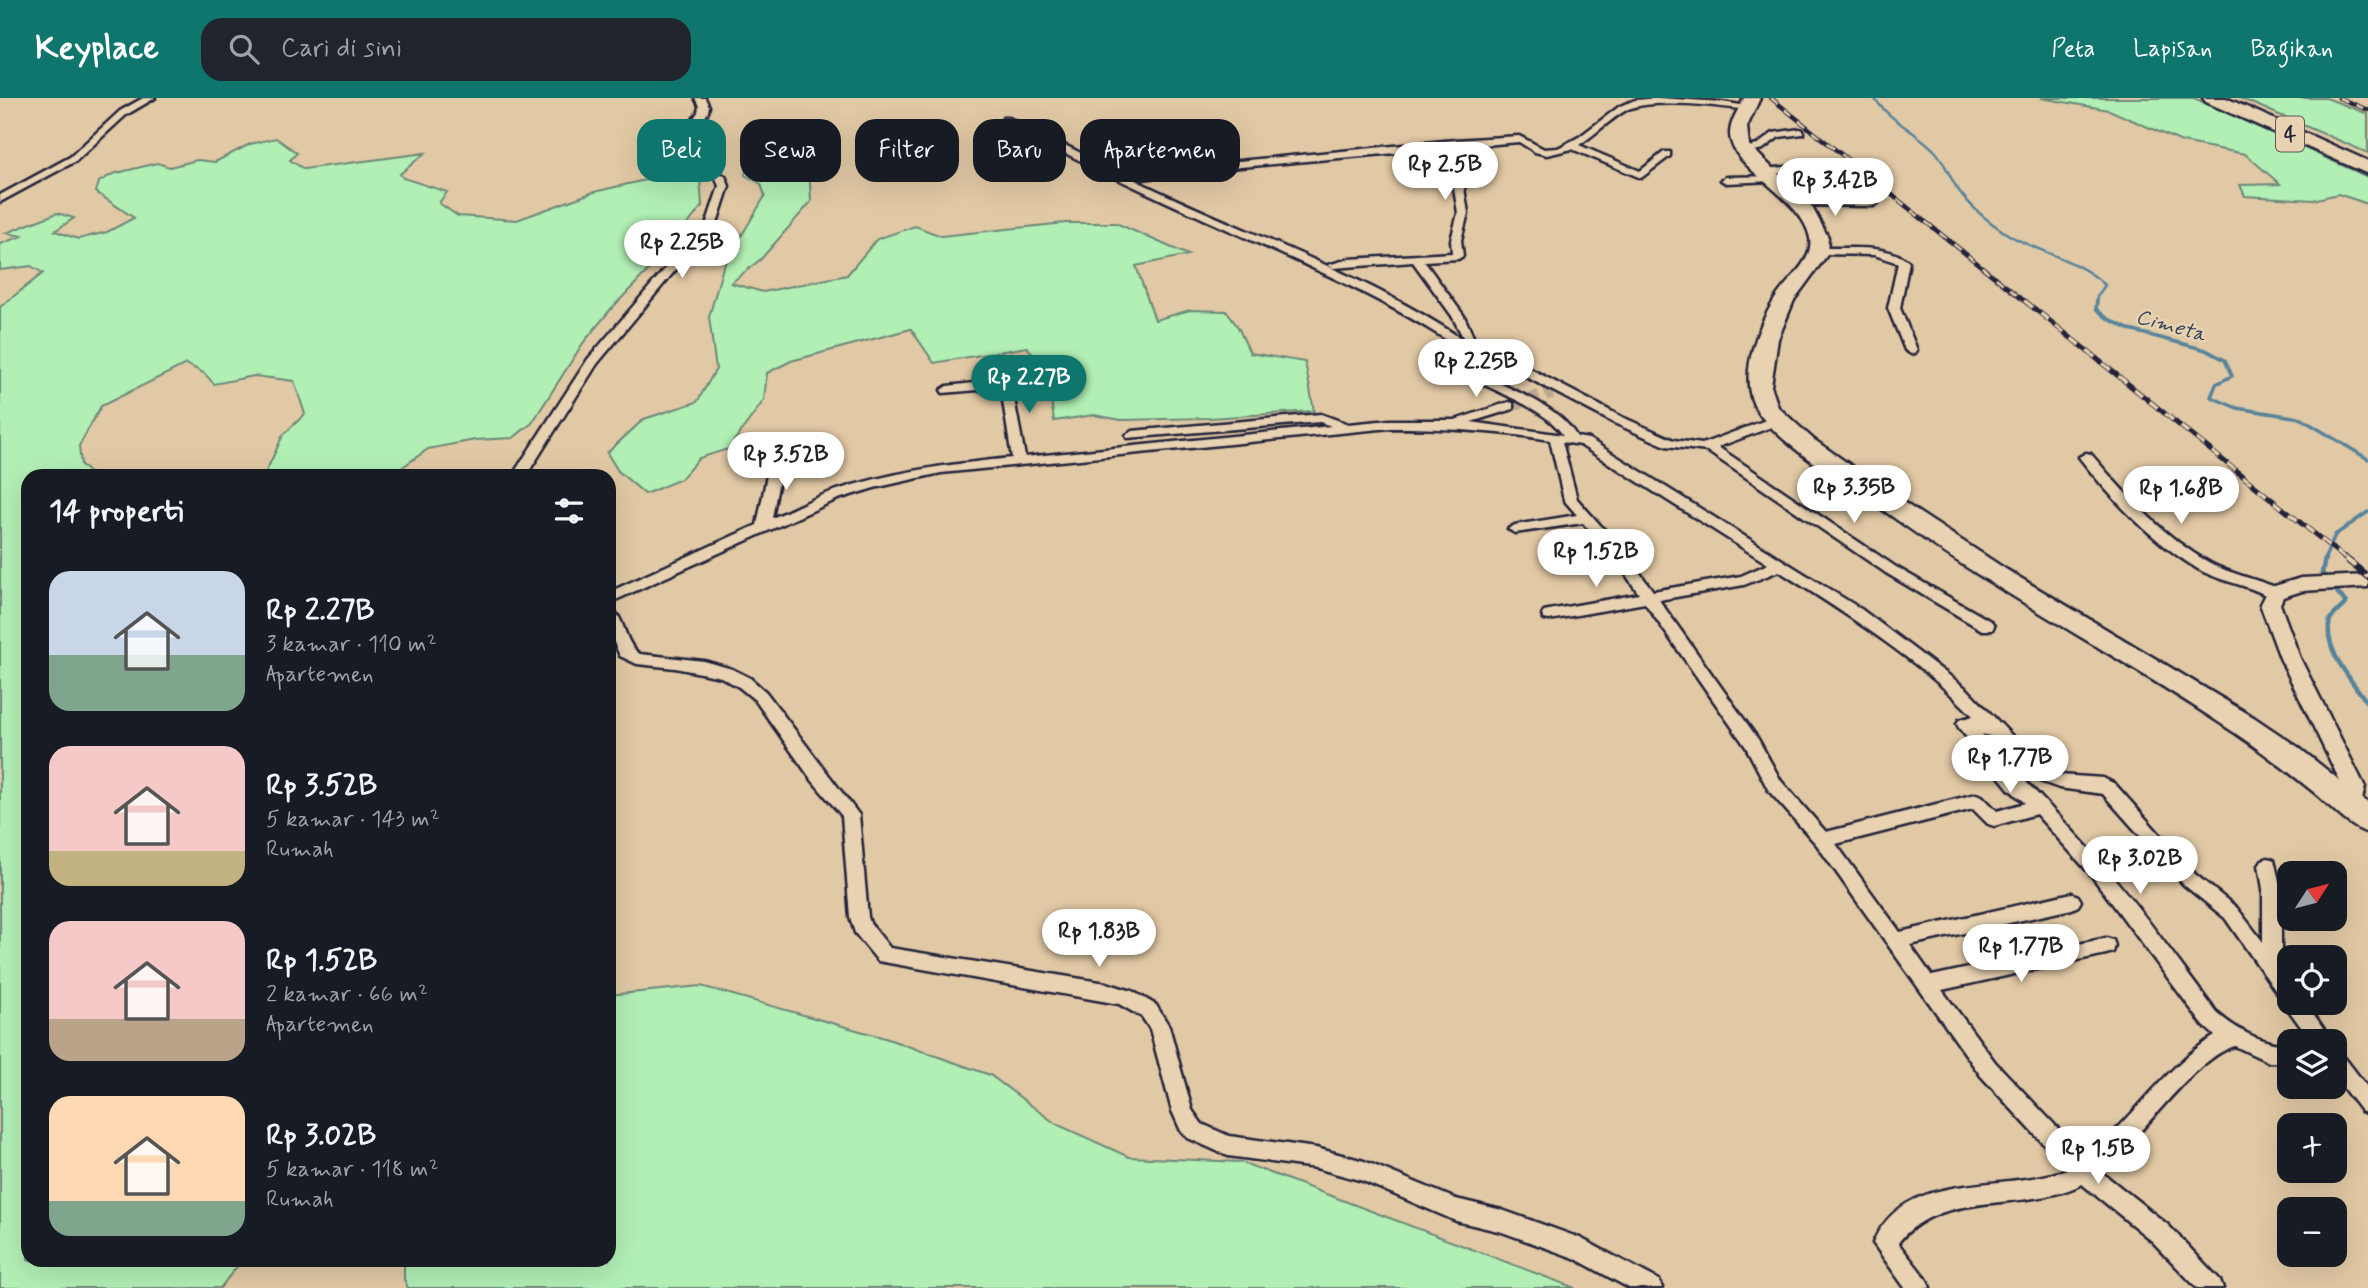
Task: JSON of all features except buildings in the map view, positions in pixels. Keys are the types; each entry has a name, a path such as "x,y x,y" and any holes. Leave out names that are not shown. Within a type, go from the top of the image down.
{"highway":[{"name":"4","path":"2212,98 2368,168"},
{"name":"4","path":"2229,98 2368,158"},
{"path":"1750,103 1738,127 1737,136 1744,150 1797,203 1817,232 1819,251 1806,273 1785,298 1769,335 1760,386 1768,410 1803,442 1897,510 2020,589 2188,687 2360,813"}],"street":[{"path":"0,199 73,159 123,113 150,98"},
{"path":"523,469 592,362 674,265 709,232 714,222 724,186 720,176 711,171 670,166 670,161 703,111 700,98"},
{"path":"1240,164 1522,139 1544,152 1571,145 1617,113 1638,103 1750,103"},
{"path":"1744,150 1759,147 1776,135 1800,132"},
{"path":"1333,265 1458,256 1456,240 1463,213 1458,182 1461,178 1461,161 1455,144"},
{"path":"1571,145 1641,175 1667,154"},
{"path":"1726,180 1819,166"},
{"path":"1135,182 1278,247 1428,321 1474,352 1515,366 1556,390 1671,443 1692,447 1708,446 1779,420"},
{"path":"1797,203 1873,203"},
{"path":"1819,251 1895,256 1904,262 1894,308 1911,350"},
{"path":"1415,257 1459,316 1474,352"},
{"path":"1474,352 1466,367 1470,372 1488,384 1543,410 1568,431 1564,439 1567,493 1585,518 1608,541 1752,743 1775,786 1823,840 1988,1069 2083,1171 2160,1233 2213,1288"},
{"path":"947,390 1001,384 1007,386 1019,461"},
{"path":"1452,424 1509,407"},
{"path":"1132,435 1321,418 1345,427"},
{"path":"616,595 697,559 764,525 833,496 871,484 942,469 1345,427 1452,424 1564,439 1594,448 1856,613 1961,693 2023,758"},
{"path":"1708,446 1880,562 1987,626"},
{"path":"764,525 777,453"},
{"path":"2086,457 2133,510 2206,567 2258,584 2275,593 2301,585 2367,582"},
{"path":"1515,530 1585,518"},
{"path":"1549,615 1744,580 1780,565"},
{"path":"2275,593 2270,604 2290,658 2354,787 2360,813"},
{"path":"616,630 625,652 630,656 715,668 747,681 766,700 816,773 843,802 850,815 859,917 862,927 885,955 1052,981 1125,997 1149,1011 1159,1026 1182,1111 1188,1124 1195,1130 1228,1146 1316,1158 1364,1171 1456,1209 1502,1221 1580,1249 1651,1288"},
{"path":"2230,1037 2210,1019 2097,870 2040,806 2015,784 1966,723 1979,721 2046,779 2057,783 2103,785 2109,789 2183,872 2231,914 2277,976"},
{"path":"1823,840 1976,801 1994,819 2040,806"},
{"path":"2268,865 2272,889 2272,969"},
{"path":"1894,941 2072,901"},
{"path":"1927,985 2106,946"},
{"path":"1919,1288 1884,1244 1893,1227 1912,1212 1931,1203 1953,1198 2047,1187 2071,1179 2125,1135 2189,1065 2230,1037 2237,1037 2269,1054 2277,1054"},
{"path":"2347,1077 2368,1104"}],"green space":[{"path":"2041,98 2194,98 2368,177 2368,204 2338,194 2313,200 2245,196 2240,185 2280,184 2245,154 2182,142 2109,110"},
{"path":"2240,98 2326,98 2368,114 2368,153"},
{"path":"276,138 297,153 290,160 304,169 425,153 400,174 403,178 447,192 439,203 458,216 517,220 594,192 639,182 700,182 702,206 664,254 611,309 583,343 532,423 513,438 475,440 428,449 400,469 267,469 283,435 305,414 294,381 254,376 214,384 204,373 186,364 101,406 79,446 81,465 85,469 21,469 21,1267 236,1267 220,1288 0,1288 0,307 43,273 31,266 0,270 0,244 22,236 6,233 57,213 74,218 55,231 78,239 107,232 134,218 96,192 99,182 113,174 157,163 170,167 197,160 215,162 250,144"},
{"path":"757,182 810,182 811,202 761,259 731,283 763,292 847,275 877,239 915,226 941,236 1065,223 1116,223 1188,255 1136,266 1155,320 1190,310 1226,311 1238,327 1250,353 1305,362 1314,411 1210,418 1121,420 1094,415 1054,421 1047,370 1027,347 934,363 911,329 791,361 767,373 764,400 728,449 699,458 681,479 645,494 618,471 607,453 644,419 697,402 716,369 709,317 723,267 765,196 761,184"},
{"path":"701,986 885,1038 990,1075 1056,1124 1129,1157 1241,1162 1575,1288 408,1288 404,1279 404,1267 616,1267 616,994"}],"waterway":[{"name":"Cimeta","path":"1874,98 1888,114 1935,151 1962,195 1988,220 2021,242 2083,269 2105,285 2096,303"},
{"name":"Cimeta","path":"2097,301 2096,309 2130,330 2206,350 2225,360 2232,376 2216,384 2211,397 2237,408 2300,418 2368,459"},
{"name":"Cimeta","path":"2324,560 2335,535 2368,512"},
{"name":"Cimeta","path":"2325,558 2322,573 2346,603 2330,619 2330,642 2340,664 2368,704"}],"tunnel":[{"path":"1509,406 1552,392"}],"railway":[{"path":"1771,98 2027,303"},
{"path":"2339,98 2368,110"},
{"path":"2025,301 2347,560"},
{"path":"2345,558 2368,577"}]}
